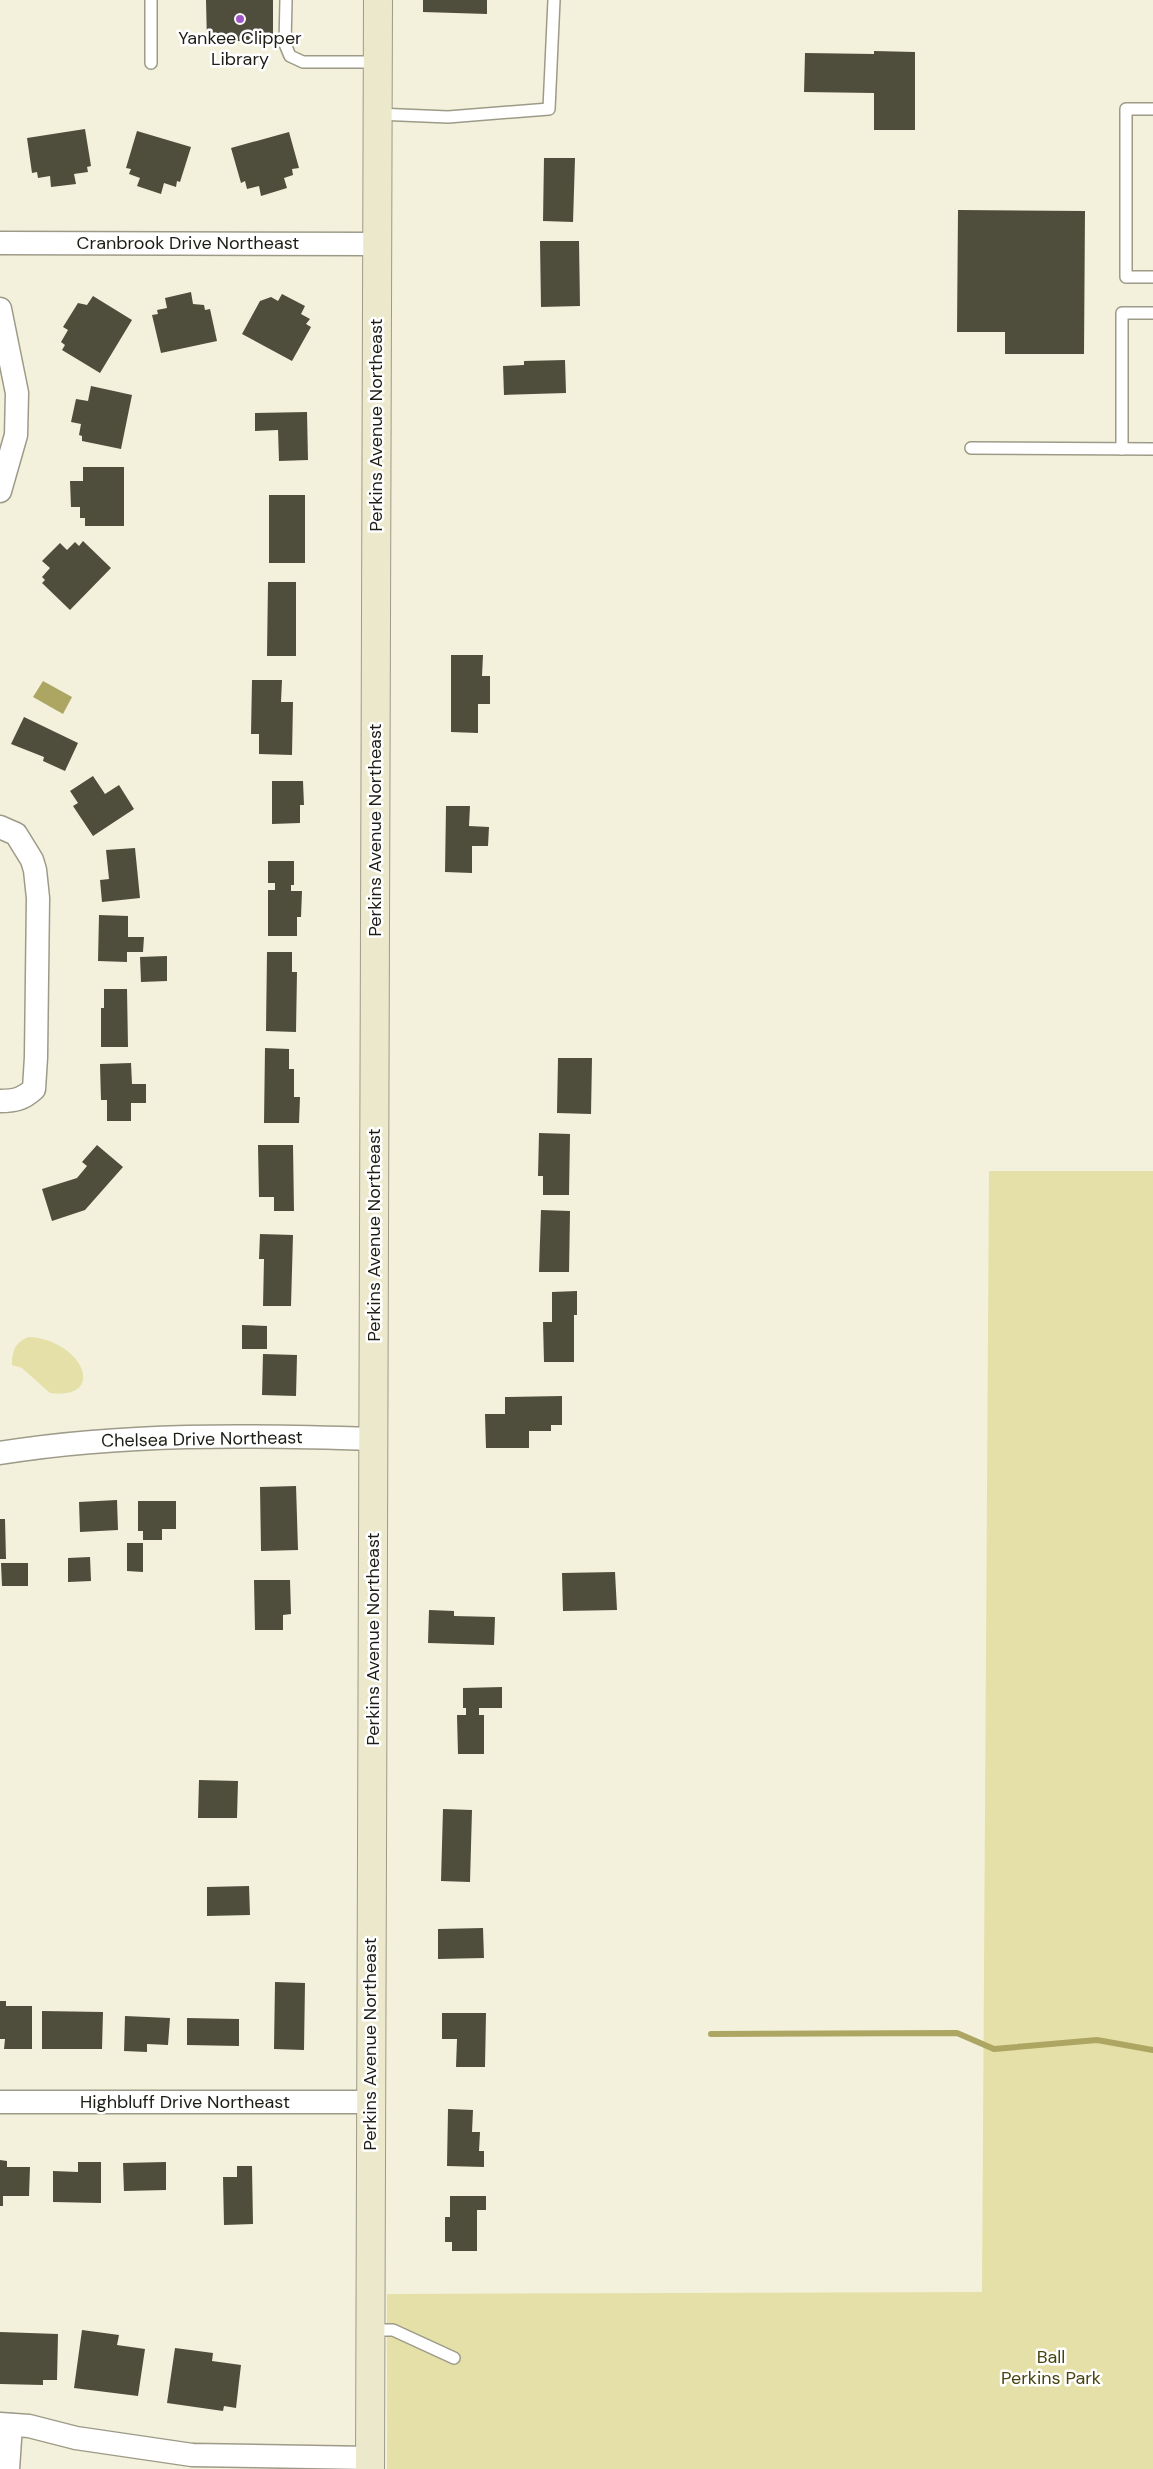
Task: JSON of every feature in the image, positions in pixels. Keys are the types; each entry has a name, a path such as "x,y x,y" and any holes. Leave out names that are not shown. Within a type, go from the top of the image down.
{"street":[{"name":"Perkins Avenue Northeast","path":"370,2463 378,0"},
{"name":"Cranbrook Drive Northeast","path":"0,243 377,244"},
{"path":"0,309 17,393 16,435 0,491"},
{"path":"0,1101 13,1101 24,1098 34,1089 38,898 32,860 8,830"},
{"name":"Chelsea Drive Northeast","path":"0,1453 45,1446 155,1437 265,1435 374,1439"},
{"name":"Highbluff Drive Northeast","path":"0,2102 370,2102"},
{"path":"8,2469 6,2424 29,2426 76,2438 192,2455 370,2463"}],"lane":[{"path":"151,0 151,62"},
{"path":"286,0 286,44 290,56 303,62 377,62"},
{"path":"377,114 448,117 548,109 554,0"},
{"path":"1153,109 1126,109 1126,277 1153,277"},
{"path":"1122,449 1122,313 1153,313"},
{"path":"971,448 1153,449"},
{"path":"370,2330 393,2330 454,2358"}],"green space":[{"name":"Ball Perkins Park","path":"989,1171 1153,1171 1153,2469 387,2469 387,2294 982,2292"},
{"path":"28,1337 51,1342 68,1352 81,1369 83,1377 81,1385 75,1390 65,1393 50,1393 22,1368 12,1365 15,1348"}],"shaded area":[{"path":"43,681 72,697 63,714 33,697"}],"building":[{"name":"Yankee Clipper Library","path":"206,0 273,0 273,39 207,43"},
{"path":"423,0 487,0 487,14 423,12"},
{"path":"874,51 915,52 915,130 874,130 874,93 804,92 805,53 874,54"},
{"path":"85,129 91,166 87,167 88,172 74,174 76,184 51,187 50,176 38,178 37,172 32,173 27,138"},
{"path":"137,131 191,147 180,182 177,181 176,187 164,183 161,194 137,186 140,178 129,174 131,169 126,168"},
{"path":"289,132 299,168 292,169 293,175 284,178 287,188 261,196 259,186 247,189 245,181 241,183 231,148"},
{"path":"544,158 575,158 573,222 543,221"},
{"path":"958,210 1085,211 1084,354 1005,354 1005,332 957,332"},
{"path":"540,241 579,241 580,306 541,307"},
{"path":"191,292 193,304 204,305 205,310 210,309 217,341 161,353 152,315 158,314 157,310 167,308 165,298"},
{"path":"282,294 305,306 301,314 310,319 306,324 311,327 292,361 242,334 260,301 271,297 278,301"},
{"path":"93,296 132,320 100,373 62,350 65,345 61,342 68,330 63,327 78,303 87,305"},
{"path":"565,360 566,393 504,395 503,366 524,365 524,361"},
{"path":"91,386 132,395 121,449 82,441 82,436 79,435 81,424 71,422 76,399 88,401"},
{"path":"307,412 308,460 279,461 278,430 255,431 255,413"},
{"path":"83,467 124,467 124,526 85,526 85,518 80,518 80,507 71,507 70,481 83,481"},
{"path":"269,495 305,495 305,563 269,563"},
{"path":"83,541 111,568 70,610 42,583 45,580 42,577 50,568 42,561 60,543 67,550 75,542 79,546"},
{"path":"268,582 296,582 296,656 267,656"},
{"path":"451,655 483,655 482,676 490,676 490,704 478,704 478,733 451,732"},
{"path":"252,680 282,680 281,702 293,702 292,755 259,754 259,734 251,734"},
{"path":"24,717 78,743 65,771 43,761 44,757 11,744"},
{"path":"93,776 105,794 119,785 134,809 93,836 73,806 78,803 70,791"},
{"path":"272,781 303,781 304,805 300,805 300,823 272,824"},
{"path":"446,806 470,806 469,826 489,827 488,846 472,846 472,873 445,872"},
{"path":"135,848 140,898 102,902 100,880 109,879 106,850"},
{"path":"268,861 294,861 294,885 291,885 291,891 302,891 301,917 297,917 297,936 268,936 268,890 275,890 275,883 268,883"},
{"path":"99,915 128,916 128,937 144,937 143,952 127,952 127,962 98,961"},
{"path":"267,952 292,952 292,972 297,972 296,1032 266,1031"},
{"path":"167,956 167,981 141,982 140,957"},
{"path":"104,989 127,989 128,1047 101,1047 101,1008 104,1008"},
{"path":"265,1048 289,1049 289,1069 294,1069 294,1097 300,1097 299,1123 264,1123"},
{"path":"558,1058 592,1058 591,1114 557,1113"},
{"path":"131,1063 132,1084 146,1084 146,1103 131,1103 131,1121 107,1121 107,1100 101,1100 100,1064"},
{"path":"539,1133 570,1134 569,1195 543,1195 543,1176 538,1176"},
{"path":"97,1145 123,1167 85,1210 52,1221 42,1189 77,1178 87,1166 82,1162"},
{"path":"258,1145 293,1145 294,1211 274,1211 274,1197 259,1197"},
{"path":"541,1210 570,1211 569,1272 539,1272"},
{"path":"260,1234 293,1235 291,1306 263,1306 264,1259 259,1259"},
{"path":"577,1291 577,1315 574,1315 574,1362 544,1362 543,1322 552,1322 552,1292"},
{"path":"242,1325 267,1326 267,1349 242,1349"},
{"path":"263,1354 297,1355 296,1396 262,1395"},
{"path":"562,1396 562,1425 551,1425 551,1431 529,1431 529,1448 486,1448 485,1414 505,1414 505,1397"},
{"path":"296,1486 298,1550 261,1551 260,1487"},
{"path":"117,1500 118,1530 80,1532 79,1502"},
{"path":"138,1501 176,1501 176,1529 162,1529 162,1540 143,1540 143,1531 138,1531"},
{"path":"0,1519 5,1519 6,1559 0,1559"},
{"path":"127,1543 143,1543 143,1572 127,1571"},
{"path":"90,1557 91,1581 68,1582 68,1558"},
{"path":"1,1563 28,1563 28,1586 2,1586"},
{"path":"615,1572 617,1610 563,1611 562,1573"},
{"path":"254,1580 290,1580 291,1614 283,1615 283,1630 255,1630"},
{"path":"429,1610 454,1611 454,1616 495,1617 494,1645 428,1643"},
{"path":"502,1687 502,1708 479,1708 479,1715 484,1715 484,1754 458,1754 457,1715 466,1715 466,1708 463,1708 463,1688"},
{"path":"199,1780 238,1781 237,1818 198,1818"},
{"path":"443,1809 472,1810 470,1882 441,1881"},
{"path":"249,1886 250,1915 207,1916 207,1887"},
{"path":"483,1928 484,1958 438,1959 438,1929"},
{"path":"275,1982 305,1983 304,2050 274,2049"},
{"path":"0,2001 6,2001 6,2006 32,2006 32,2049 4,2049 5,2039 0,2039"},
{"path":"42,2011 103,2012 102,2049 42,2049"},
{"path":"442,2013 486,2013 485,2067 456,2067 457,2039 442,2039"},
{"path":"125,2016 170,2018 168,2045 147,2044 147,2052 124,2051"},
{"path":"187,2018 239,2019 239,2046 187,2045"},
{"path":"448,2109 473,2110 472,2132 480,2132 479,2151 484,2151 484,2167 447,2166"},
{"path":"0,2160 7,2161 7,2167 30,2167 29,2196 3,2196 3,2206 0,2206"},
{"path":"78,2162 101,2162 101,2203 53,2202 53,2171 78,2172"},
{"path":"166,2162 166,2190 124,2191 123,2163"},
{"path":"237,2166 252,2166 253,2224 224,2225 223,2177 237,2177"},
{"path":"450,2196 486,2196 486,2210 477,2210 477,2251 452,2251 452,2242 445,2242 445,2217 450,2217"},
{"path":"82,2330 119,2335 117,2345 145,2349 138,2396 74,2388"},
{"path":"0,2332 58,2334 57,2380 43,2380 43,2385 0,2384"},
{"path":"175,2348 213,2353 212,2361 241,2365 236,2408 224,2406 223,2411 167,2403"}],"waterway":[{"path":"711,2034 957,2033 994,2049 1097,2040 1153,2050"}],"place":[{"name":"Yankee Clipper Library","path":"240,19"}]}
